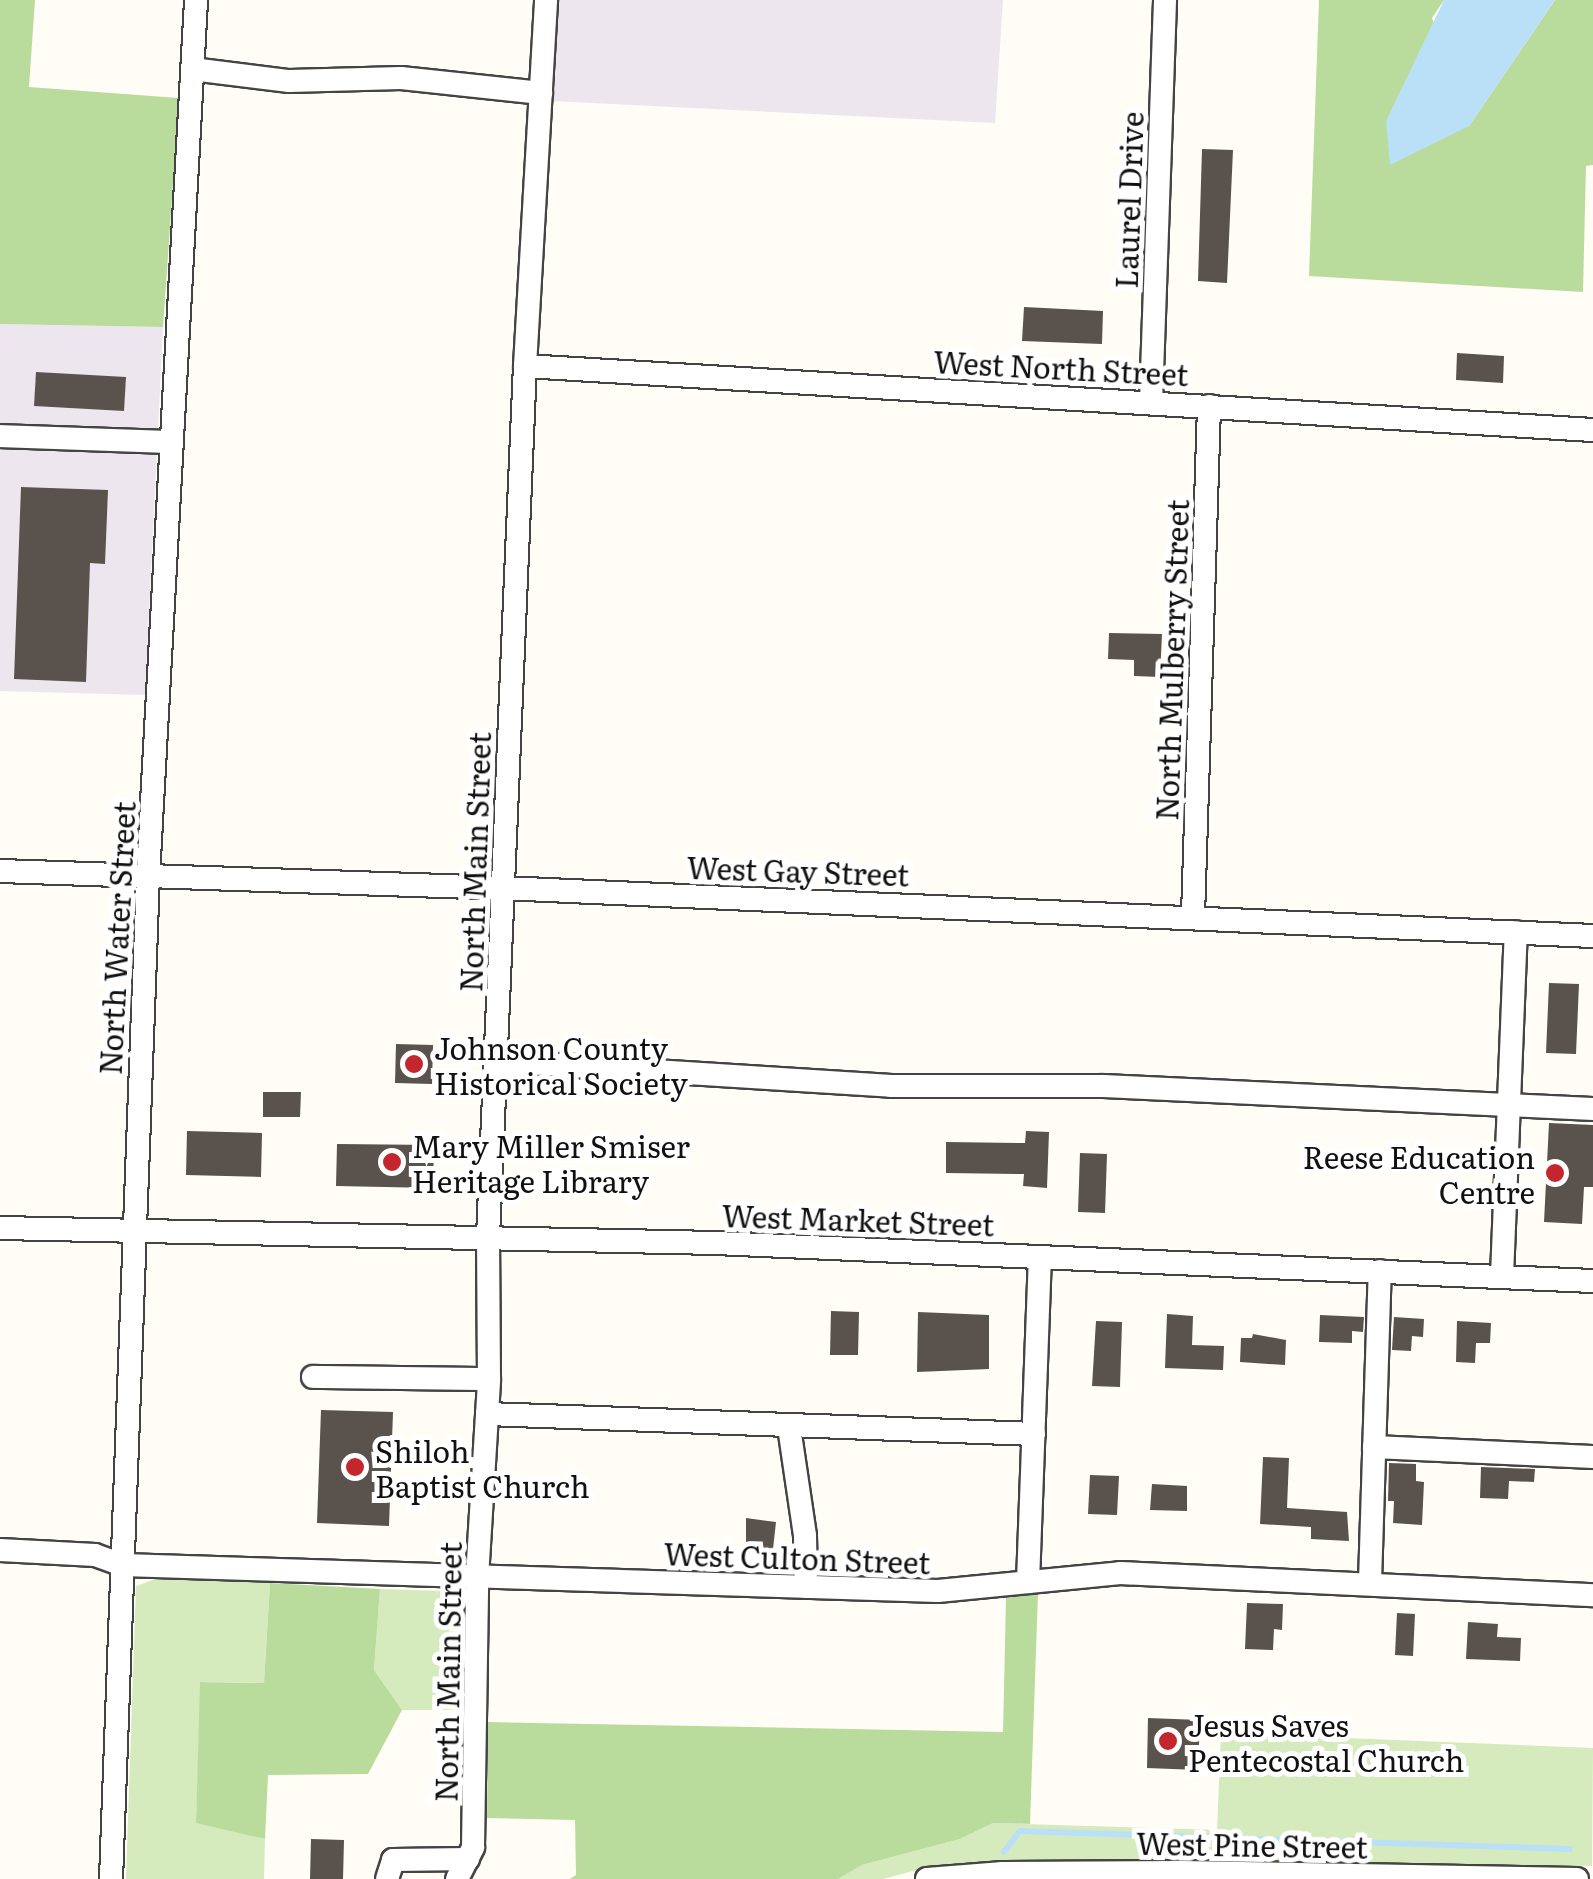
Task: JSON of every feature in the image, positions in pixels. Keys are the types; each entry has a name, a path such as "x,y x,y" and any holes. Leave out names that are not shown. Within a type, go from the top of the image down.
{"street":[{"name":"North Water Street","path":"111,1879 148,876 196,0"},
{"name":"North Main Street","path":"466,1862 489,1380 488,1236 502,888 546,0"},
{"name":"Laurel Drive","path":"1151,402 1165,0"},
{"path":"192,69 289,81 401,78 541,93"},
{"name":"West North Street","path":"525,366 1593,430"},
{"name":"North Mulberry Street","path":"1193,916 1209,406"},
{"path":"0,436 172,442"},
{"name":"West Gay Street","path":"0,871 1193,916 1593,936"},
{"path":"1502,1276 1516,932"},
{"path":"496,1066 528,1063 891,1086 1122,1087 1593,1109"},
{"name":"West Market Street","path":"0,1228 488,1236 1593,1280"},
{"path":"1028,1582 1040,1257"},
{"path":"1370,1582 1380,1271"},
{"path":"313,1378 489,1380"},
{"path":"487,1414 1034,1434"},
{"path":"789,1428 805,1536 806,1587"},
{"path":"1374,1447 1593,1457"},
{"name":"West Culton Street","path":"0,1550 95,1555 123,1565 477,1578 962,1591 1120,1574 1370,1582 1593,1595"},
{"path":"387,1879 392,1860 466,1862"},
{"name":"West Pine Street","path":"927,1879 1052,1876 1576,1879"}],"shaded area":[{"path":"556,0 1003,0 995,123 551,101"},
{"path":"0,324 163,327 145,695 0,691"}],"green space":[{"path":"0,0 35,0 29,87 179,98 163,327 0,324"},
{"path":"1319,0 1444,0 1432,18 1469,126 1555,0 1593,0 1593,165 1586,166 1583,292 1309,276"},
{"path":"164,1576 270,1583 264,1683 201,1682 196,1822 265,1839 264,1879 126,1879 136,1586"},
{"path":"270,1583 380,1589 374,1670 402,1710 368,1774 268,1775 265,1839 196,1823 200,1682 264,1683"},
{"path":"380,1589 445,1591 456,1596 460,1609 454,1710 402,1710 374,1670"},
{"path":"1038,1593 1030,1824 993,1823 960,1839 862,1865 838,1879 570,1879 576,1875 575,1820 487,1818 488,1722 1003,1732 1006,1598"},
{"path":"1221,1733 1593,1748 1592,1866 1024,1860 928,1867 883,1879 838,1879 862,1865 960,1839 993,1823 1217,1830"}],"water":[{"path":"1444,0 1555,0 1469,126 1390,165 1386,121"}],"building":[{"path":"1202,149 1233,150 1227,283 1198,281"},
{"path":"1024,307 1103,311 1102,344 1022,341"},
{"path":"1457,353 1504,356 1503,383 1456,380"},
{"path":"36,372 126,377 124,411 34,406"},
{"path":"21,487 108,490 105,564 90,563 86,682 14,679"},
{"path":"1109,633 1162,634 1160,677 1134,676 1134,660 1108,659"},
{"path":"1549,983 1579,984 1576,1054 1546,1053"},
{"name":"Johnson County Historical Society","path":"396,1044 433,1045 432,1084 395,1083"},
{"path":"263,1092 301,1092 300,1117 263,1117"},
{"path":"1549,1123 1593,1125 1593,1187 1584,1187 1582,1224 1544,1222"},
{"path":"187,1131 262,1133 261,1177 186,1175"},
{"path":"1026,1131 1049,1132 1047,1188 1023,1186 1024,1174 946,1173 946,1142 1025,1143"},
{"path":"337,1144 434,1145 433,1188 336,1186"},
{"path":"1080,1153 1107,1154 1105,1213 1078,1212"},
{"path":"831,1311 859,1312 858,1355 830,1355"},
{"path":"918,1312 989,1315 989,1369 917,1372"},
{"path":"1167,1314 1193,1316 1192,1345 1224,1346 1223,1370 1165,1368"},
{"path":"1320,1315 1364,1317 1363,1332 1352,1331 1352,1343 1319,1342"},
{"path":"1394,1317 1424,1319 1423,1337 1412,1336 1411,1351 1392,1350"},
{"path":"1096,1321 1122,1322 1120,1387 1092,1386"},
{"path":"1457,1321 1491,1323 1490,1343 1476,1343 1475,1363 1456,1362"},
{"path":"1253,1334 1286,1340 1285,1365 1240,1362 1241,1338 1252,1338"},
{"name":"Shiloh Baptist Church","path":"321,1410 393,1412 389,1526 317,1523"},
{"path":"1263,1457 1289,1458 1287,1508 1347,1512 1349,1541 1311,1539 1311,1527 1260,1524"},
{"path":"1389,1463 1416,1464 1416,1481 1424,1482 1422,1525 1393,1523 1394,1501 1388,1501"},
{"path":"1481,1467 1535,1469 1534,1482 1509,1481 1508,1499 1480,1498"},
{"path":"1090,1475 1119,1476 1117,1515 1088,1514"},
{"path":"1152,1484 1187,1486 1187,1511 1150,1510"},
{"path":"746,1518 776,1522 773,1549 746,1548"},
{"path":"1247,1603 1283,1604 1282,1630 1274,1629 1273,1650 1245,1649"},
{"path":"1397,1613 1415,1614 1413,1656 1395,1655"},
{"path":"1468,1622 1498,1624 1497,1637 1521,1638 1520,1661 1466,1659"},
{"name":"Jesus Saves Pentecostal Church","path":"1148,1718 1200,1720 1198,1770 1147,1768"},
{"path":"311,1839 344,1840 343,1879 310,1879"}],"waterway":[{"path":"1004,1852 1020,1831 1570,1849"}],"place":[{"name":"Johnson County Historical Society","path":"414,1064"},
{"name":"Mary Miller Smiser Heritage Library","path":"392,1162"},
{"name":"Reese Education Centre","path":"1555,1173"},
{"name":"Shiloh Baptist Church","path":"355,1467"},
{"name":"Jesus Saves Pentecostal Church","path":"1168,1741"}]}
